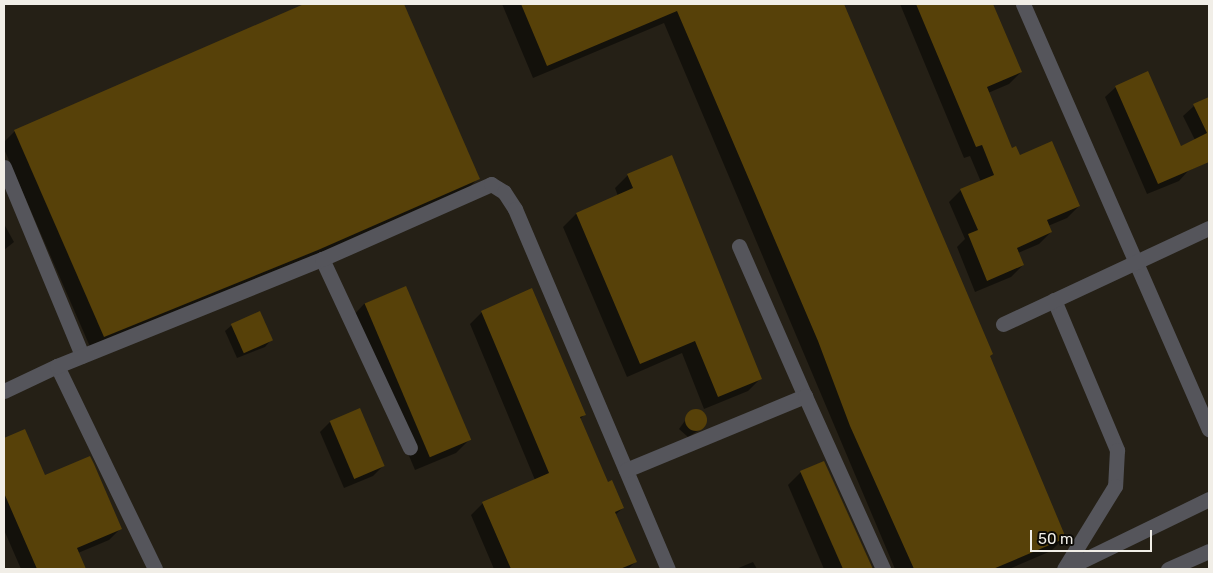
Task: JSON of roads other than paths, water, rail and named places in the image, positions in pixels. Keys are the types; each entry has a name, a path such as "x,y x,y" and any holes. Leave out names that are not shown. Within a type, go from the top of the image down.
{"lane":[{"path":"1023,4 1209,429"},
{"path":"4,167 82,355"},
{"path":"4,391 82,355 322,259 491,184 504,192 515,209 668,569"},
{"path":"1003,324 1134,261 1209,228"},
{"path":"740,246 883,569"},
{"path":"322,259 410,448"},
{"path":"1054,300 1117,450 1115,486 1064,569"},
{"path":"57,366 155,569"},
{"path":"626,470 806,396"},
{"path":"1064,569 1209,499"},
{"path":"1168,569 1209,551"}]}
